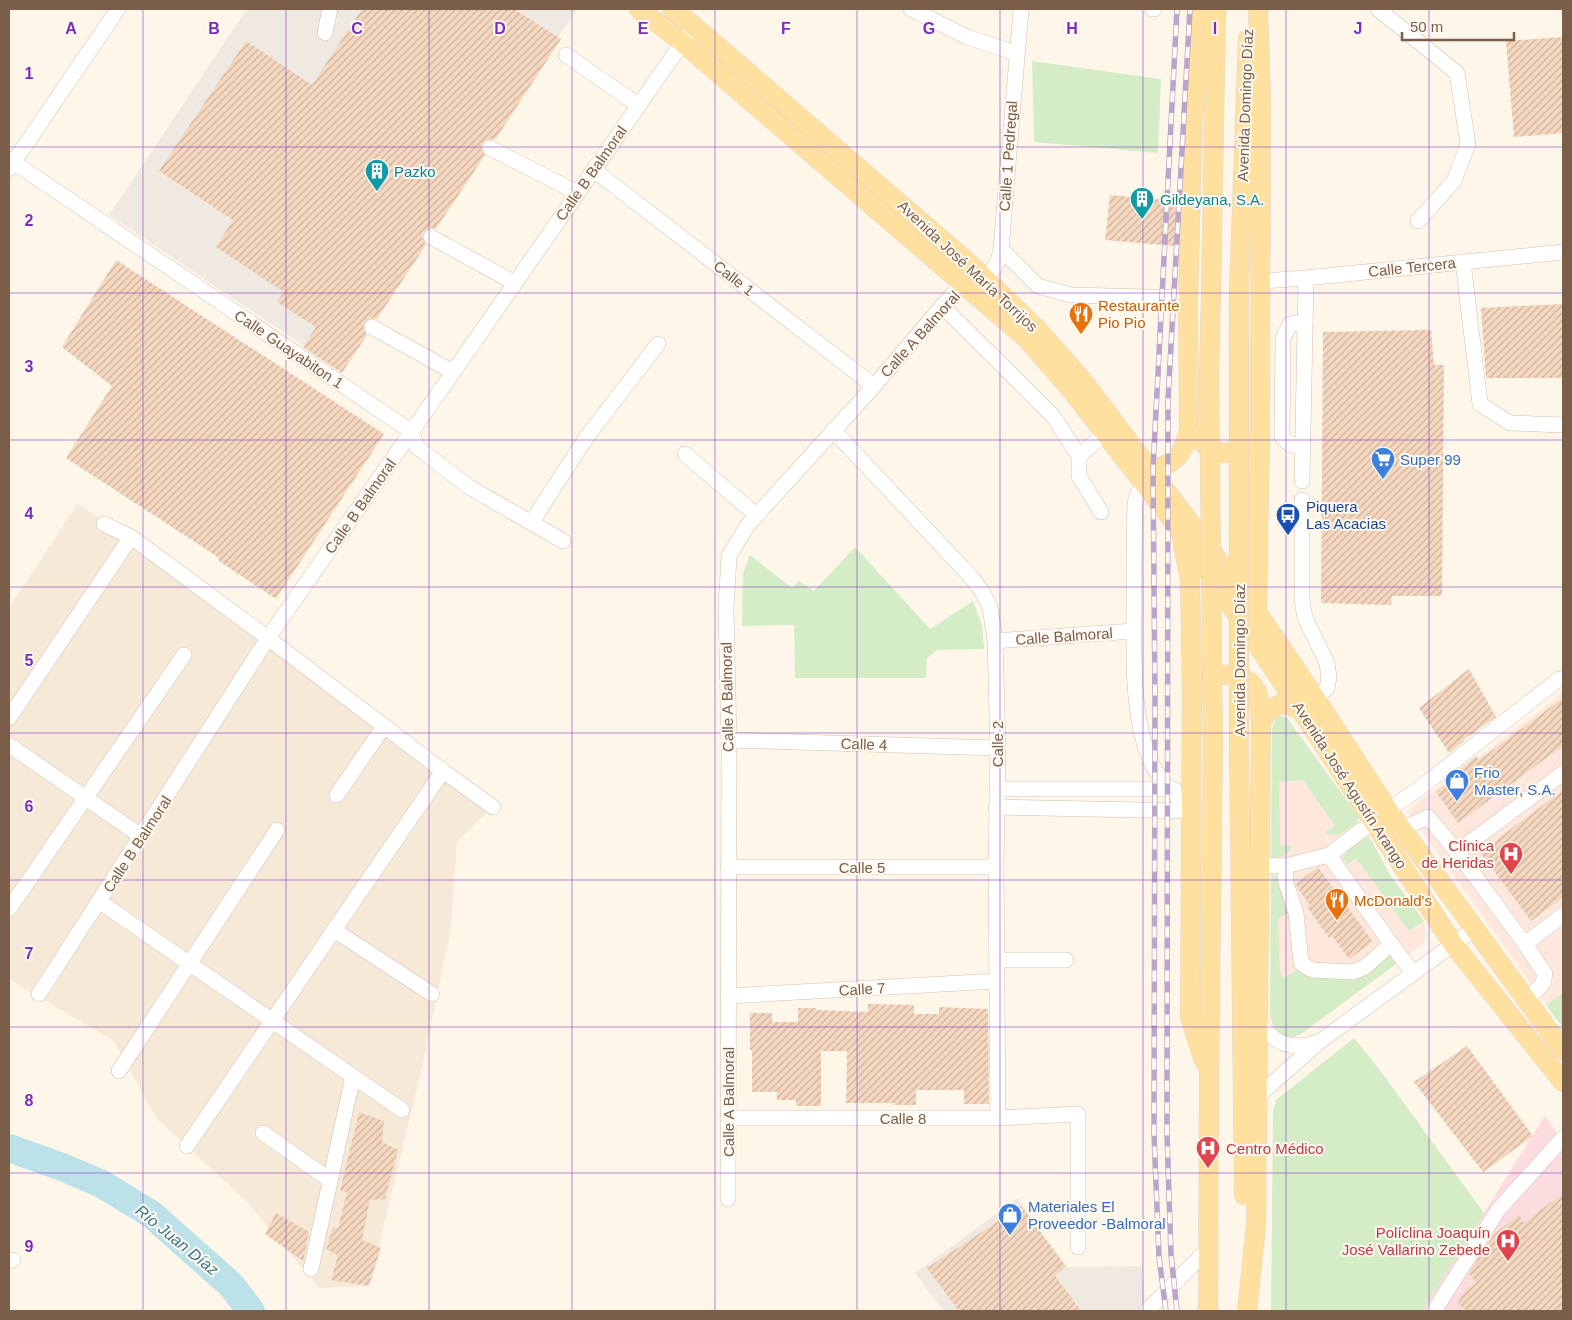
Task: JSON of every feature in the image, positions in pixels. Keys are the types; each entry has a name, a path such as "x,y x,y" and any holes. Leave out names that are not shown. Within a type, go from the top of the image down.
{"main road":[{"name":"Avenida José María Torrijos","path":"639,9 682,42 1027,339 1073,392 1111,429 1258,612"},
{"name":"Avenida José María Torrijos","path":"672,9 984,277 1036,328 1083,381 1111,429"},
{"path":"1148,476 1178,457 1186,444 1189,429 1188,298 1193,119 1201,9"},
{"name":"Avenida Domingo Díaz","path":"1208,1311 1213,744 1209,375 1216,9"},
{"name":"Avenida Domingo Díaz","path":"1246,1311 1239,746 1239,293 1249,9"},
{"path":"1258,9 1261,97 1258,612"},
{"path":"1189,429 1206,446 1219,453 1236,452 1251,444 1260,432"},
{"name":"Avenida José María Torrijos","path":"1148,476 1180,530"},
{"path":"1180,530 1190,579 1192,695 1190,1017 1209,1076"},
{"name":"Avenida José Agustín Arango","path":"1180,530 1309,705 1381,816 1453,944 1563,1082"},
{"name":"Avenida José Agustín Arango","path":"1258,612 1309,705"},
{"path":"1192,695 1204,682 1219,674 1233,674 1247,680 1257,691 1260,720 1256,1225 1246,1311"},
{"path":"1260,720 1273,708 1283,703 1309,705"},
{"name":"Avenida José Agustín Arango","path":"1381,816 1401,829 1563,1050"},
{"path":"1476,973 1510,1002 1521,1005 1527,1002"}],"street":[{"path":"10,164 118,9"},
{"path":"325,33 330,9"},
{"path":"911,9 967,37 1016,53"},
{"name":"Calle 1 Pedregal","path":"966,285 984,277 993,270 1002,249 1016,53 1021,9"},
{"path":"1378,9 1457,73 1468,144 1454,181 1418,221"},
{"name":"Calle B Balmoral","path":"39,994 100,902 268,638 694,26"},
{"path":"566,55 638,105"},
{"path":"490,148 578,193"},
{"name":"Calle Guayabiton 1","path":"10,164 412,432 417,447 469,487 563,541"},
{"name":"Calle 1","path":"594,170 874,386"},
{"path":"431,237 515,283"},
{"path":"1002,249 1038,286 1070,295 1188,298"},
{"name":"Calle Tercera","path":"1260,281 1563,252"},
{"path":"1463,262 1480,404 1510,423 1563,425"},
{"path":"1302,481 1306,278"},
{"name":"Calle A Balmoral","path":"728,1199 729,740 726,609 729,556 756,515 874,386 956,290 966,285"},
{"path":"942,306 1053,416 1079,456 1079,476 1101,512"},
{"path":"1302,447 1292,445 1285,441 1282,436 1283,338 1290,324 1305,322"},
{"path":"372,327 453,372"},
{"path":"531,523 586,438 658,344"},
{"path":"1079,456 1111,429"},
{"name":"Calle 2","path":"833,430 973,579 990,607 995,641 998,748 996,789 998,1118"},
{"path":"685,454 756,515"},
{"path":"1148,476 1138,492 1136,503 1133,631 1136,695 1142,737 1152,766 1169,789 1191,811"},
{"path":"1302,500 1302,600 1305,618 1327,663 1329,677 1327,688 1309,705"},
{"path":"104,524 131,537 268,638 443,772 493,807"},
{"path":"9,718 131,537"},
{"name":"Calle Balmoral","path":"995,641 1133,631"},
{"path":"9,909 184,655"},
{"path":"1259,864 1285,866 1329,855 1420,788 1559,678"},
{"path":"337,795 384,726"},
{"name":"Calle 4","path":"729,740 998,748"},
{"path":"9,745 142,836"},
{"path":"187,1146 443,772"},
{"path":"1457,852 1563,773"},
{"path":"996,789 1191,789"},
{"path":"996,807 1191,811"},
{"path":"1401,829 1428,817 1457,852 1526,944 1545,974 1543,983 1527,1002"},
{"path":"119,1071 277,830"},
{"path":"1329,855 1413,973"},
{"path":"1285,866 1286,883 1296,913 1301,963 1312,970 1353,972 1365,967 1391,944"},
{"name":"Calle 5","path":"728,867 996,867"},
{"path":"1340,870 1336,882 1376,939 1376,946 1343,972"},
{"path":"100,902 402,1110"},
{"path":"1526,944 1563,915"},
{"path":"1257,1097 1319,1042 1474,929"},
{"path":"334,930 432,994"},
{"path":"997,960 1066,960"},
{"name":"Calle 7","path":"728,996 997,982"},
{"path":"1258,1020 1266,1032 1277,1041 1291,1046 1306,1046 1319,1042"},
{"path":"311,1270 353,1076"},
{"name":"Calle 8","path":"728,1118 998,1118 1078,1114 1078,1247"},
{"path":"263,1133 330,1180"},
{"path":"1436,1310 1498,1210 1563,1138"},
{"path":"1147,1311 1208,1249"}],"shaded area":[{"path":"247,9 577,9 337,368 109,215"},
{"path":"78,503 491,808 457,842 451,928 421,1072 369,1286 319,1288 245,1200 157,1119 114,1041 9,979 9,608"},
{"path":"1563,693 1563,992 1546,1005 1407,811"},
{"path":"1282,716 1287,718 1358,816 1390,875 1424,921 1426,932 1423,944 1293,1038 1279,1032 1275,1028 1271,1022 1270,1013 1272,728 1276,718"},
{"name":"Políclina Joaquín José Vallarino Zebede","path":"1545,1116 1563,1141 1563,1311 1422,1311"},
{"name":"Materiales El Proveedor -Balmoral","path":"1018,1198 1062,1267 1143,1266 1145,1311 943,1311 915,1273"}],"green space":[{"path":"1032,61 1161,79 1158,153 1034,142"},
{"path":"855,547 930,629 973,601 982,625 984,649 937,650 927,658 926,678 795,678 794,625 742,626 743,574 750,555 792,588 799,581 814,591"},
{"path":"1282,716 1287,718 1358,816 1356,824 1345,831 1337,835 1329,834 1325,832 1335,826 1303,780 1279,782 1280,845 1291,845 1290,851 1286,854 1271,858 1272,728 1276,718"},
{"path":"1369,836 1390,875 1424,921 1409,931 1356,858 1347,864 1343,858 1350,847"},
{"path":"1271,874 1281,884 1290,912 1278,919 1280,973 1283,978 1299,969 1314,976 1357,979 1387,956 1396,964 1301,1034 1289,1037 1276,1030 1270,1013"},
{"path":"1563,992 1563,1028 1546,1005"},
{"path":"1354,1038 1382,1073 1484,1213 1422,1311 1271,1311 1273,1111 1276,1100"}],"building":[{"name":"Pazko","path":"362,9 514,9 561,39 495,140 489,139 482,143 481,149 485,155 436,229 430,228 423,232 422,238 426,245 377,319 371,318 364,322 363,328 367,335 342,373 303,347 316,327 277,302 284,292 216,247 233,220 159,171 246,41 312,85"},
{"path":"1563,37 1563,133 1514,137 1506,41"},
{"name":"Gildeyana, S.A.","path":"1110,195 1178,201 1174,246 1105,240"},
{"path":"116,260 384,434 276,599 219,561 218,557 66,458 112,386 62,347"},
{"path":"1563,304 1563,378 1486,378 1481,308"},
{"name":"Super 99","path":"1431,330 1434,365 1444,365 1442,596 1392,596 1391,605 1321,603 1323,332"},
{"path":"1469,669 1496,717 1463,740 1449,753 1419,708"},
{"path":"1563,698 1563,746 1458,823 1436,792 1462,772 1460,769 1476,756 1479,760"},
{"path":"1563,790 1563,897 1531,921 1480,852"},
{"name":"McDonald's","path":"1318,867 1373,942 1349,959 1332,936 1329,938 1307,907 1310,905 1296,884"},
{"path":"868,1004 914,1005 914,1014 939,1014 939,1007 988,1009 989,1104 964,1104 964,1090 916,1090 916,1105 846,1103 847,1051 821,1051 821,1106 796,1106 796,1100 777,1100 777,1092 752,1092 750,1013 772,1013 772,1022 798,1022 798,1008 868,1012"},
{"path":"1467,1046 1533,1136 1483,1172 1414,1082"},
{"path":"359,1112 384,1121 382,1142 398,1150 385,1199 370,1200 362,1240 381,1248 369,1286 331,1280 338,1255 326,1249 333,1227 338,1228 347,1192 340,1191"},
{"path":"1563,1193 1563,1311 1469,1311 1457,1304 1465,1291 1476,1283 1469,1273 1494,1234 1519,1215 1524,1223"},
{"name":"Materiales El Proveedor -Balmoral","path":"1021,1206 1066,1266 1055,1276 1081,1311 959,1311 927,1268"},
{"path":"276,1213 309,1232 303,1261 265,1234"}],"waterway":[{"name":"Río Juan Díaz","path":"9,1148 102,1184 151,1214 231,1285 251,1311"}],"railway":[{"path":"1166,1311 1159,1257 1154,1134 1155,697 1153,469 1177,9"},
{"path":"1177,1311 1171,1254 1167,1135 1168,399 1190,9"}],"place":[{"name":"Pazko","path":"377,192"},
{"name":"Gildeyana, S.A.","path":"1142,220"},
{"name":"Restaurante Pio Pio","path":"1081,335"},
{"name":"Super 99","path":"1383,480"},
{"name":"Piquera Las Acacias","path":"1288,536"},
{"name":"Frio Master, S.A.","path":"1457,802"},
{"name":"Clínica de Heridas","path":"1511,875"},
{"name":"McDonald's","path":"1337,921"},
{"name":"Centro Médico","path":"1208,1169"},
{"name":"Materiales El Proveedor -Balmoral","path":"1010,1236"},
{"name":"Políclina Joaquín José Vallarino Zebede","path":"1508,1262"}]}
